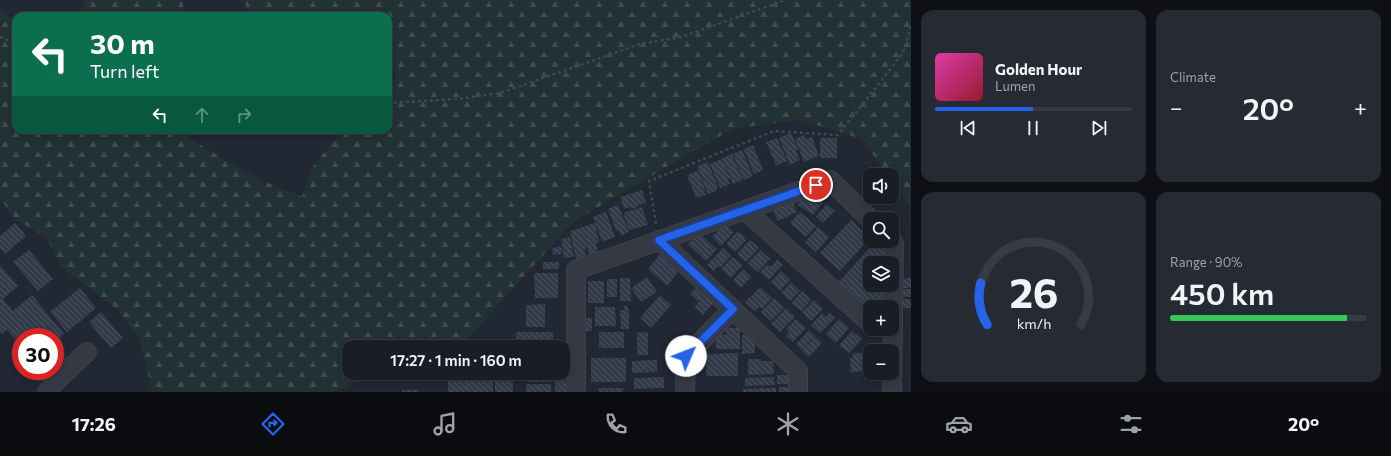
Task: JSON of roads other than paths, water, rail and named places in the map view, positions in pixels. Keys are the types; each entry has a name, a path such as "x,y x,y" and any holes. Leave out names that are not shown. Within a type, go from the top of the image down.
{"street":[{"path":"576,392 576,270 830,180 863,212"},
{"path":"745,210 863,318"},
{"path":"659,240 798,371 798,392"},
{"path":"893,344 894,248"},
{"path":"686,392 686,356 733,309"},
{"path":"884,336 893,344"},
{"path":"47,392 56,381 87,352"},
{"path":"892,380 892,392"}]}
